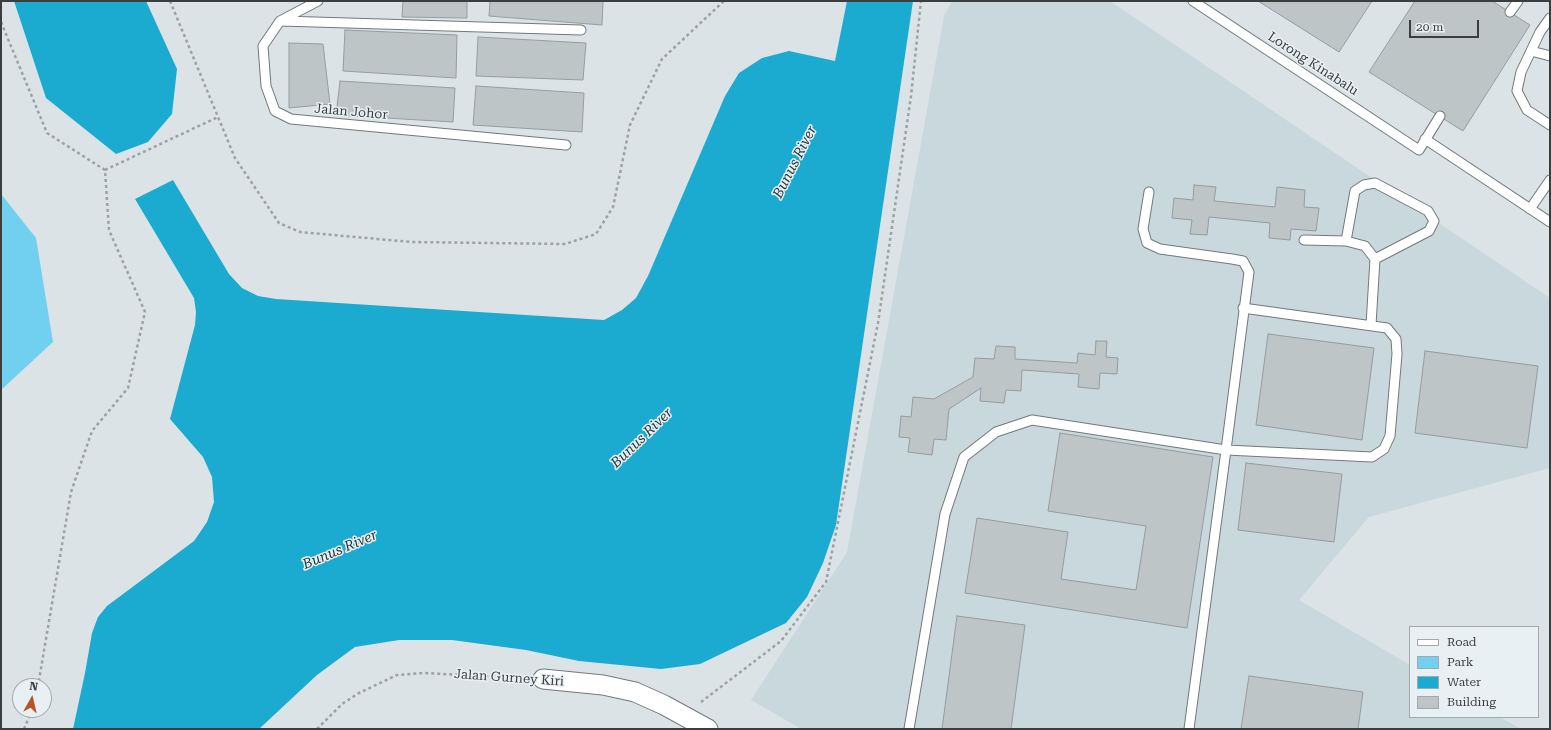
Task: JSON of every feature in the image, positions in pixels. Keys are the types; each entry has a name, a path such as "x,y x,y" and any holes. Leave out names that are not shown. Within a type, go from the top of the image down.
{"street":[{"name":"Jalan Gurney Kiri","path":"543,679 603,685 635,692 664,705 708,729"}],"lane":[{"name":"Jalan Johor","path":"318,1 280,21 263,46 266,86 275,111 291,119 566,145"},
{"name":"Lorong Kinabalu","path":"1192,1 1418,150 1425,139"},
{"path":"1510,12 1518,1"},
{"path":"1550,18 1540,32 1520,72 1517,91 1527,110 1550,125"},
{"path":"280,21 581,30"},
{"path":"1531,51 1550,56"},
{"path":"1440,116 1425,139 1550,222"},
{"path":"1530,209 1550,180"},
{"path":"1346,241 1355,191 1364,185 1375,183 1428,211 1434,221 1429,231 1375,259"},
{"path":"1149,192 1143,229 1147,243 1160,249 1243,261 1249,272 1243,308 1226,450 1189,729"},
{"path":"1304,240 1346,241 1365,246 1375,259 1371,325"},
{"path":"909,729 945,514 964,458 996,432 1032,420 1226,450 1372,457 1384,449 1390,436 1397,354 1396,338 1387,328 1243,308"}],"path":[{"path":"170,1 235,158 279,223 300,232 411,242 565,244 596,234 613,206 630,125 662,58 724,1"},
{"path":"683,715 781,641 826,582 878,323 911,96 921,1"},
{"path":"1,22 47,133 105,170"},
{"path":"105,170 218,117"},
{"path":"39,678 71,492 92,430 128,388 145,312 109,230 105,170"},
{"name":"Jalan Gurney Kiri","path":"317,729 342,704 359,693 397,675 424,673 543,679"},
{"path":"24,729 29,718"}],"shaded area":[{"path":"952,1 1110,1 1550,298 1550,468 1369,517 1299,600 1409,664 1409,718 1502,718 1521,729 801,729 751,700 847,552 944,16"}],"green space":[{"path":"1,194 36,238 53,342 1,390"}],"water":[{"path":"14,1 146,1 177,69 172,114 148,142 116,154 46,98"},
{"name":"Bunus River","path":"847,1 913,1 836,525 823,563 807,597 786,623 700,664 661,669 579,661 526,650 452,640 399,640 355,647 317,675 259,729 73,729 92,633 98,617 107,606 194,541 207,522 214,502 212,477 203,457 170,419 195,325 196,312 194,298 135,199 173,180 229,274 242,288 258,296 276,299 604,320 622,310 636,298 648,276 725,96 739,73 762,58 789,51 835,61"}],"building":[{"path":"403,1 467,1 467,18 402,17"},
{"path":"490,1 603,1 602,25 489,16"},
{"path":"1258,1 1372,1 1339,52"},
{"path":"1415,1 1492,1 1530,25 1463,131 1369,72"},
{"path":"345,30 457,35 456,78 343,71"},
{"path":"478,37 586,43 583,80 476,76"},
{"path":"289,43 323,44 330,104 289,108"},
{"path":"340,81 455,88 453,122 336,115"},
{"path":"476,86 584,93 582,132 473,125"},
{"path":"1194,185 1216,187 1214,201 1275,207 1277,187 1305,190 1304,207 1319,208 1316,231 1291,229 1290,240 1269,238 1270,223 1209,217 1207,235 1190,234 1192,220 1172,218 1174,198 1193,200"},
{"path":"1268,334 1374,348 1362,440 1256,425"},
{"path":"1096,341 1107,341 1106,357 1118,358 1117,374 1100,373 1099,389 1078,387 1079,374 1022,370 1021,391 1006,390 1004,403 980,401 981,388 949,409 946,440 934,439 932,455 908,452 910,438 899,437 901,416 911,417 913,397 934,399 973,377 975,358 994,359 996,346 1015,347 1015,359 1077,363 1078,353 1095,355"},
{"path":"1425,351 1538,366 1527,448 1415,433"},
{"path":"1060,433 1213,457 1187,628 965,593 977,518 1068,532 1061,579 1136,590 1146,526 1048,511"},
{"path":"1246,463 1342,474 1334,542 1238,530"},
{"path":"957,616 1025,625 1011,729 942,729"},
{"path":"1249,676 1363,692 1358,729 1241,729"}]}
